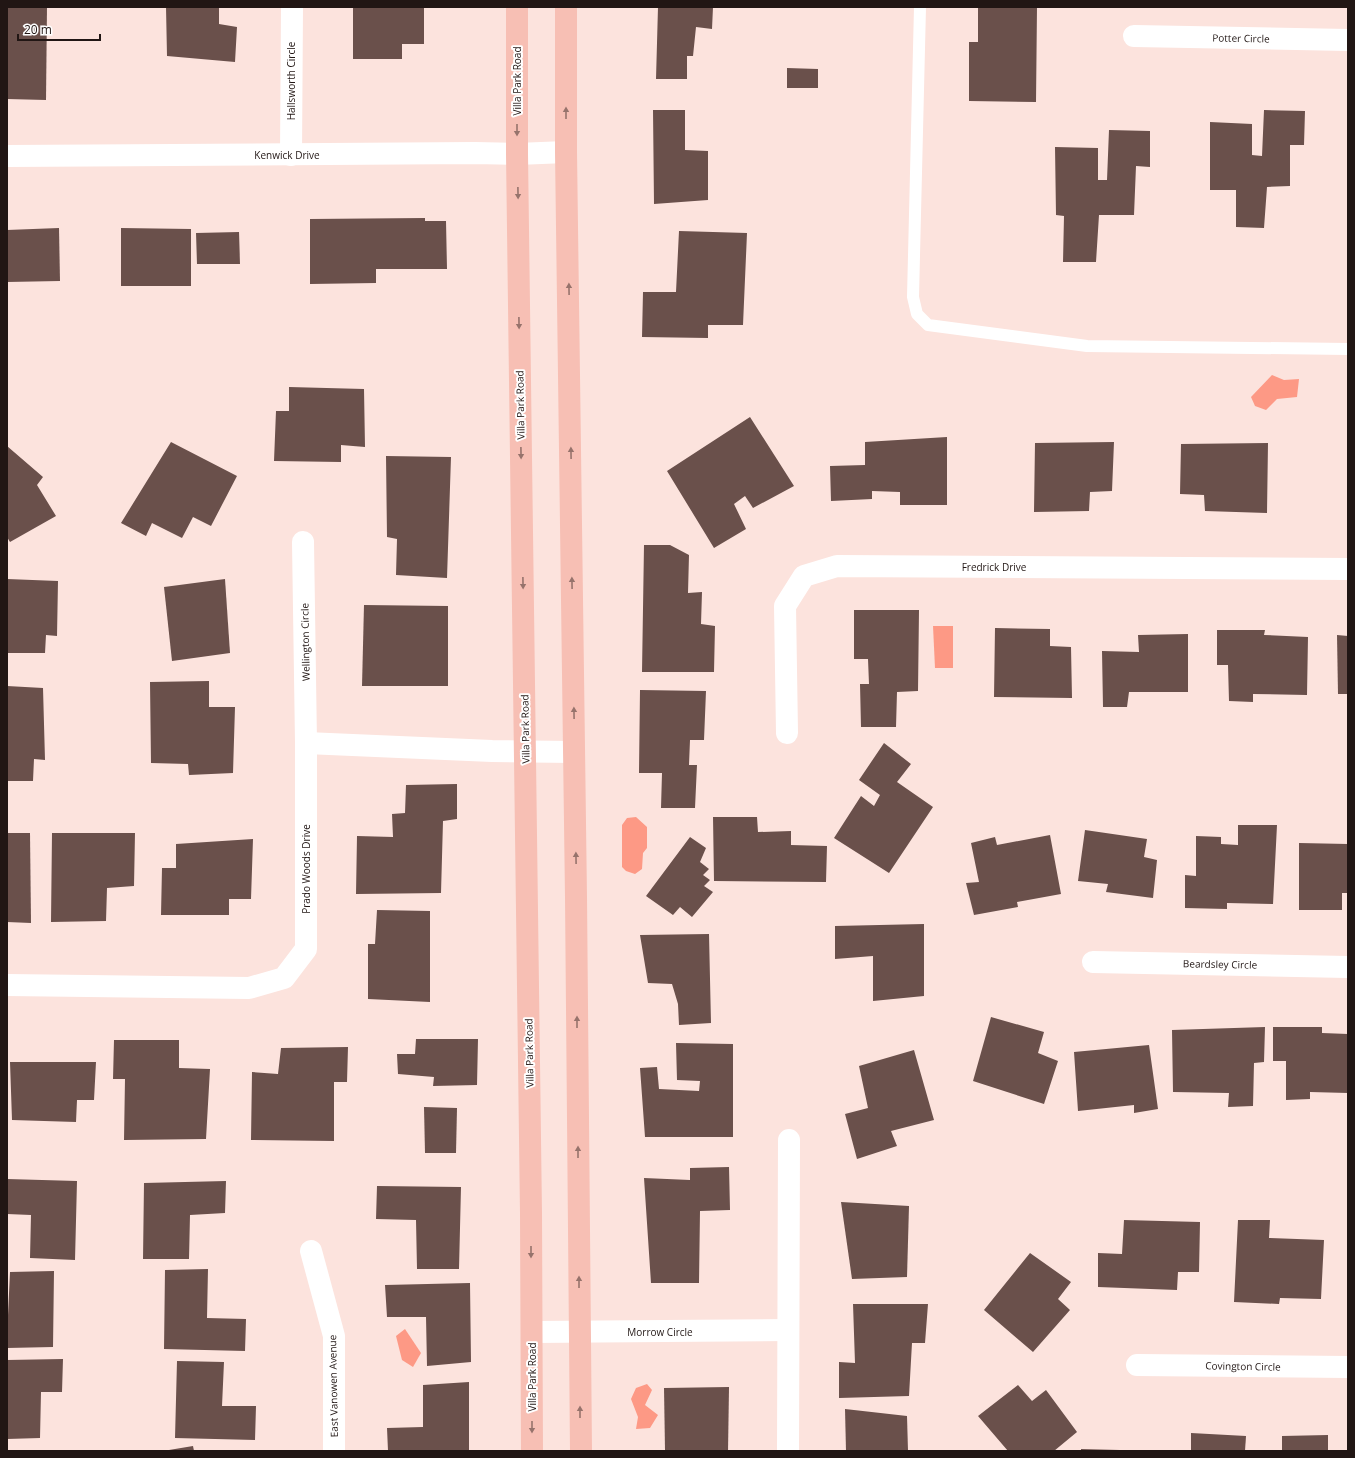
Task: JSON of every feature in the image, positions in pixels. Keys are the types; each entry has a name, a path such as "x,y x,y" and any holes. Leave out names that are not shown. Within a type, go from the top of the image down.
{"main road":[{"name":"Villa Park Road","path":"517,7 517,154 531,1213 532,1451"},
{"path":"566,7 566,152 576,897 580,1451"}],"street":[{"name":"Hallsworth Circle","path":"291,155 292,7"},
{"name":"Potter Circle","path":"1134,36 1348,40"},
{"name":"Kenwick Drive","path":"7,156 517,154 566,152"},
{"name":"Wellington Circle","path":"304,542 306,742"},
{"name":"Fredrick Drive","path":"787,733 785,606 804,576 837,566 1348,569"},
{"path":"306,742 492,751 525,750 574,752"},
{"name":"Prado Woods Drive","path":"7,985 249,988 284,978 306,949 306,742"},
{"name":"Beardsley Circle","path":"1093,962 1348,967"},
{"path":"788,1451 789,1140"},
{"name":"East Vanowen Avenue","path":"311,1251 334,1336 334,1451"},
{"name":"Morrow Circle","path":"532,1332 788,1330"},
{"name":"Covington Circle","path":"1137,1365 1348,1367"}],"lane":[{"path":"920,7 913,297 918,314 928,325 1087,346 1348,349"}],"shaded area":[{"path":"1272,375 1284,380 1299,379 1297,397 1277,399 1266,410 1255,406 1251,397"},
{"path":"933,626 953,626 953,668 935,668"},
{"path":"636,817 647,827 647,848 643,853 642,869 635,874 626,871 622,867 622,825 627,818"},
{"path":"405,1329 421,1353 413,1367 402,1360 396,1336"},
{"path":"647,1384 652,1390 645,1405 658,1415 650,1428 636,1429 638,1417 631,1399 636,1388"}],"building":[{"path":"7,7 47,7 46,100 7,99"},
{"path":"166,7 219,7 219,24 237,27 235,62 167,56"},
{"path":"353,7 424,7 424,44 402,44 402,59 353,59"},
{"path":"658,7 713,7 712,29 696,27 693,56 687,56 687,79 656,79"},
{"path":"978,7 1037,7 1036,102 969,101 969,42 978,42"},
{"path":"787,68 818,69 818,88 787,88"},
{"path":"653,110 685,110 685,150 708,151 708,200 654,204"},
{"path":"1264,110 1305,111 1304,145 1290,145 1290,186 1267,187 1264,228 1236,227 1236,190 1210,190 1210,122 1252,124 1252,155 1262,156"},
{"path":"1109,130 1150,131 1150,167 1136,166 1134,215 1099,215 1096,262 1063,262 1064,216 1056,215 1055,147 1098,148 1098,180 1107,180"},
{"path":"425,218 425,221 446,221 447,269 376,269 376,283 310,284 310,219"},
{"path":"59,228 60,281 7,282 7,230"},
{"path":"121,228 191,229 191,286 121,286"},
{"path":"679,231 747,233 743,325 708,325 708,338 642,337 643,292 676,292"},
{"path":"239,232 240,264 197,264 196,233"},
{"path":"289,387 364,389 365,447 341,445 341,462 274,461 276,411 289,411"},
{"path":"750,417 794,486 753,508 745,496 734,504 746,529 714,548 667,471"},
{"path":"947,437 947,505 900,505 900,492 872,491 872,499 831,501 830,466 865,465 865,442"},
{"path":"171,442 237,476 211,526 193,517 182,538 152,523 146,536 121,523"},
{"path":"1114,442 1112,491 1090,492 1089,511 1034,512 1035,443"},
{"path":"1268,443 1267,513 1205,511 1204,495 1180,494 1181,444"},
{"path":"7,446 43,477 37,485 56,516 10,542 7,537"},
{"path":"386,456 451,457 447,578 396,575 397,539 387,537"},
{"path":"644,545 670,545 689,555 688,593 702,592 701,624 715,626 714,672 642,672"},
{"path":"7,579 58,581 57,636 46,635 45,653 7,653"},
{"path":"225,579 230,653 172,661 164,587"},
{"path":"364,605 448,606 448,686 362,686"},
{"path":"854,610 919,610 918,691 897,692 896,727 861,727 860,684 869,684 868,659 854,659"},
{"path":"995,628 1050,629 1050,646 1071,647 1072,698 994,697"},
{"path":"1217,630 1265,630 1264,635 1308,637 1307,695 1253,694 1253,702 1229,701 1228,665 1217,665"},
{"path":"1188,634 1188,692 1129,692 1127,707 1103,707 1102,651 1139,652 1138,635"},
{"path":"1337,635 1348,636 1348,694 1338,694"},
{"path":"209,681 209,707 235,707 233,773 189,775 188,764 151,763 150,682"},
{"path":"7,686 43,688 45,760 34,759 33,781 7,781"},
{"path":"640,690 706,691 704,740 690,740 689,765 697,765 695,808 661,808 662,773 639,773"},
{"path":"884,743 911,764 897,782 933,807 889,873 834,838 861,796 874,806 880,795 859,780"},
{"path":"457,784 457,819 443,821 441,893 356,894 357,836 393,837 392,814 405,813 406,785"},
{"path":"713,817 757,817 758,832 791,831 791,845 827,846 826,882 714,881"},
{"path":"1238,825 1277,825 1273,904 1227,903 1227,909 1185,908 1185,875 1196,876 1196,836 1221,837 1221,844 1238,845"},
{"path":"1085,830 1147,839 1144,857 1157,860 1153,898 1106,892 1108,884 1078,881"},
{"path":"7,833 30,833 31,923 7,922"},
{"path":"52,833 135,833 134,886 107,888 106,921 51,922"},
{"path":"1050,835 1061,894 1017,902 1018,907 974,915 966,883 979,882 971,843 995,837 997,845"},
{"path":"690,837 706,848 700,862 709,869 703,875 710,880 704,886 713,892 692,917 680,907 673,915 646,896"},
{"path":"253,839 251,899 229,899 229,915 161,915 162,868 176,868 176,844"},
{"path":"1299,843 1348,844 1348,893 1342,893 1342,910 1299,910"},
{"path":"377,910 430,911 430,1002 368,999 368,944 375,944"},
{"path":"924,924 924,996 873,1001 873,956 835,959 835,926"},
{"path":"709,934 711,1023 679,1025 678,1004 672,984 648,983 640,935"},
{"path":"991,1017 1044,1032 1038,1053 1058,1061 1044,1104 973,1081"},
{"path":"1265,1027 1264,1062 1254,1063 1253,1106 1228,1107 1229,1093 1173,1092 1172,1030"},
{"path":"1273,1027 1322,1027 1322,1033 1348,1034 1348,1093 1310,1092 1310,1099 1286,1100 1286,1061 1273,1061"},
{"path":"416,1039 478,1039 477,1085 433,1086 434,1077 398,1074 397,1054 415,1054"},
{"path":"114,1040 179,1040 179,1068 210,1069 206,1139 124,1140 125,1079 113,1079"},
{"path":"676,1043 733,1044 733,1137 645,1137 640,1068 657,1067 659,1089 699,1091 700,1081 677,1080"},
{"path":"1149,1045 1158,1109 1134,1113 1134,1105 1078,1111 1074,1052"},
{"path":"348,1047 347,1082 334,1082 334,1141 251,1140 252,1072 278,1074 281,1048"},
{"path":"914,1050 934,1120 891,1131 897,1146 857,1159 845,1114 868,1108 859,1066"},
{"path":"10,1062 96,1062 94,1100 77,1100 76,1122 12,1120"},
{"path":"424,1107 457,1108 456,1153 425,1153"},
{"path":"729,1167 730,1210 700,1211 699,1283 651,1283 644,1178 690,1180 690,1168"},
{"path":"7,1179 77,1181 75,1260 30,1258 31,1215 7,1214"},
{"path":"226,1181 225,1213 190,1215 189,1259 143,1259 144,1183"},
{"path":"377,1186 461,1187 459,1269 417,1269 416,1220 376,1219"},
{"path":"841,1202 909,1206 907,1277 852,1279"},
{"path":"1124,1220 1200,1222 1199,1272 1178,1272 1177,1290 1098,1287 1098,1253 1122,1254"},
{"path":"1238,1220 1270,1220 1269,1238 1324,1240 1321,1299 1280,1298 1279,1304 1234,1302"},
{"path":"1030,1253 1071,1282 1058,1299 1070,1310 1033,1352 984,1310"},
{"path":"208,1269 207,1318 246,1319 245,1351 164,1349 165,1270"},
{"path":"54,1271 53,1347 7,1348 7,1315 10,1272"},
{"path":"470,1283 471,1362 427,1366 426,1317 387,1317 385,1285"},
{"path":"853,1304 928,1304 925,1343 912,1343 909,1396 839,1398 839,1362 855,1363"},
{"path":"63,1359 62,1392 41,1392 40,1438 7,1439 7,1360"},
{"path":"177,1361 224,1362 222,1406 256,1406 255,1440 175,1438"},
{"path":"469,1382 469,1451 388,1451 387,1428 423,1427 423,1385"},
{"path":"1018,1385 1032,1401 1046,1390 1077,1432 1054,1451 1008,1451 978,1416"},
{"path":"729,1387 728,1451 665,1450 664,1388"},
{"path":"845,1409 907,1416 908,1451 846,1451"},
{"path":"1191,1433 1246,1436 1245,1451 1191,1451"},
{"path":"1328,1435 1328,1451 1282,1451 1282,1436"},
{"path":"193,1446 194,1451 169,1451 169,1450"},
{"path":"1081,1449 1120,1450 1120,1451 1081,1451"}]}
